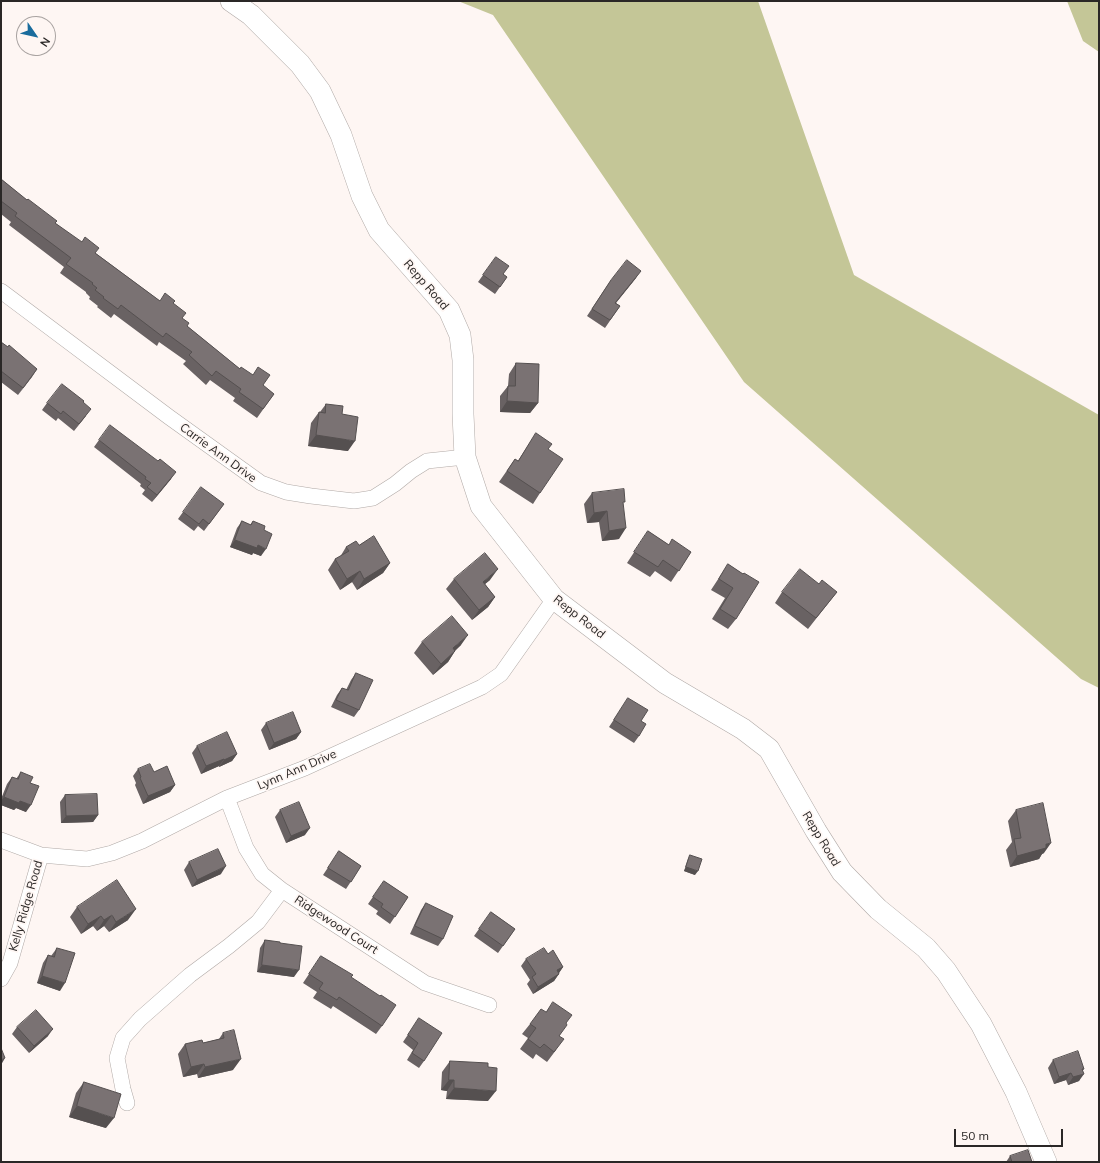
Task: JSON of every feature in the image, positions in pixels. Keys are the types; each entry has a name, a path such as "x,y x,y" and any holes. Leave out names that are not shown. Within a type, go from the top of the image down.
{"street":[{"name":"Repp Road","path":"231,1 251,15 300,64 320,91 341,135 362,196 379,230 449,310 460,335 463,360 465,457 481,506 554,599 665,683 743,729 768,749 842,872 878,909 926,948 946,971 985,1031 1016,1092 1046,1162"},
{"name":"Carrie Ann Drive","path":"1,291 163,413 261,483 286,492 354,501 373,498 427,461 465,457"},
{"name":"Lynn Ann Drive","path":"1,840 41,855 88,859 112,853 142,842 227,798 305,768 482,687 501,674 554,599"},
{"name":"Ridgewood Court","path":"227,798 246,848 262,874 282,890 425,983 489,1005"},
{"name":"Kelly Ridge Road","path":"1,979 10,963 41,855"},
{"path":"127,1104 117,1058 123,1038 140,1020 190,975 258,922 282,890"}],"green space":[{"path":"458,1 758,1 854,275 1099,415 1099,688 1081,679 744,382 493,15"},
{"path":"1067,1 1099,1 1099,52 1083,41"}],"building":[{"path":"1,179 57,221 55,223 82,242 85,237 99,248 95,253 160,301 165,293 175,301 173,303 186,313 182,318 189,323 187,326 240,369 241,367 253,375 258,367 270,375 263,385 274,394 263,409 239,392 241,389 216,371 212,376 189,355 192,352 166,333 163,337 121,305 118,309 103,298 104,297 95,290 97,288 92,284 93,283 66,264 71,258 15,216 17,213 1,201"},
{"path":"496,257 509,266 503,274 507,277 500,287 483,275"},
{"path":"627,260 641,271 615,303 620,306 610,320 592,309 611,280"},
{"path":"1,342 8,347 9,345 37,369 23,388 1,371"},
{"path":"516,363 539,364 538,403 507,401 508,386 515,386"},
{"path":"62,384 84,401 83,402 91,409 79,424 63,411 61,414 47,403"},
{"path":"326,404 343,406 342,414 358,417 355,441 316,435 319,412 325,413"},
{"path":"110,425 158,461 160,459 176,472 157,495 147,487 151,483 145,479 146,477 99,440"},
{"path":"536,433 552,444 548,449 563,459 540,493 507,471 515,459 518,461"},
{"path":"201,487 224,504 209,524 203,519 199,524 183,512"},
{"path":"624,489 625,502 623,502 626,528 609,531 607,511 594,513 592,493"},
{"path":"242,521 251,525 253,521 265,526 264,530 272,534 266,549 258,545 257,548 235,540"},
{"path":"648,531 669,545 672,539 691,552 679,571 663,560 658,567 634,552"},
{"path":"374,536 390,563 364,579 360,571 347,579 335,559 349,551 346,547 356,541 359,545"},
{"path":"485,553 498,569 483,582 495,597 479,610 454,579"},
{"path":"728,564 759,582 736,619 720,609 733,588 719,579"},
{"path":"800,569 819,584 822,580 837,592 816,618 782,592"},
{"path":"452,616 468,635 453,648 455,651 441,664 422,642"},
{"path":"356,673 373,680 359,710 336,700 342,688 348,690"},
{"path":"628,698 648,710 641,721 646,724 639,736 614,720"},
{"path":"293,712 301,732 274,743 266,723"},
{"path":"227,732 237,754 206,766 197,746"},
{"path":"150,764 154,772 167,766 175,785 148,796 140,778 138,769"},
{"path":"21,772 33,777 30,783 39,786 31,805 20,801 19,803 4,797 12,777 18,779"},
{"path":"97,794 98,815 66,816 65,795"},
{"path":"299,802 310,828 291,836 280,810"},
{"path":"1043,803 1051,843 1046,844 1046,848 1017,856 1014,839 1021,838 1016,810"},
{"path":"218,849 226,866 197,880 189,862"},
{"path":"339,851 361,866 351,882 328,868"},
{"path":"690,855 702,859 698,871 686,867"},
{"path":"117,880 136,909 116,922 112,915 104,920 101,916 88,924 77,907"},
{"path":"384,881 408,897 395,917 381,907 383,904 373,897"},
{"path":"426,903 453,916 443,939 415,926"},
{"path":"491,912 515,929 503,946 479,929"},
{"path":"265,940 302,946 299,970 262,965"},
{"path":"57,948 75,953 65,983 42,976 48,955 54,957"},
{"path":"544,948 548,954 553,950 563,967 557,970 559,974 538,987 532,977 536,974 526,959"},
{"path":"321,956 353,975 351,977 396,1005 382,1026 339,997 337,1000 319,989 323,983 309,974"},
{"path":"553,1002 572,1015 559,1036 564,1039 554,1052 544,1044 540,1048 528,1039 536,1028 530,1024 541,1009 546,1012"},
{"path":"36,1010 53,1029 34,1046 17,1027"},
{"path":"419,1018 442,1033 424,1061 412,1053 418,1043 408,1035"},
{"path":"234,1030 241,1059 205,1067 204,1064 191,1067 185,1044 202,1040 203,1043 224,1038 223,1033"},
{"path":"1,1048 5,1058 1,1060"},
{"path":"1078,1051 1084,1069 1082,1069 1084,1074 1073,1077 1071,1073 1059,1077 1053,1060"},
{"path":"450,1061 488,1063 488,1067 497,1068 496,1091 454,1088 454,1080 449,1080"},
{"path":"84,1082 121,1094 114,1118 77,1106"},
{"path":"1028,1150 1032,1162 1012,1162 1010,1156"}]}
